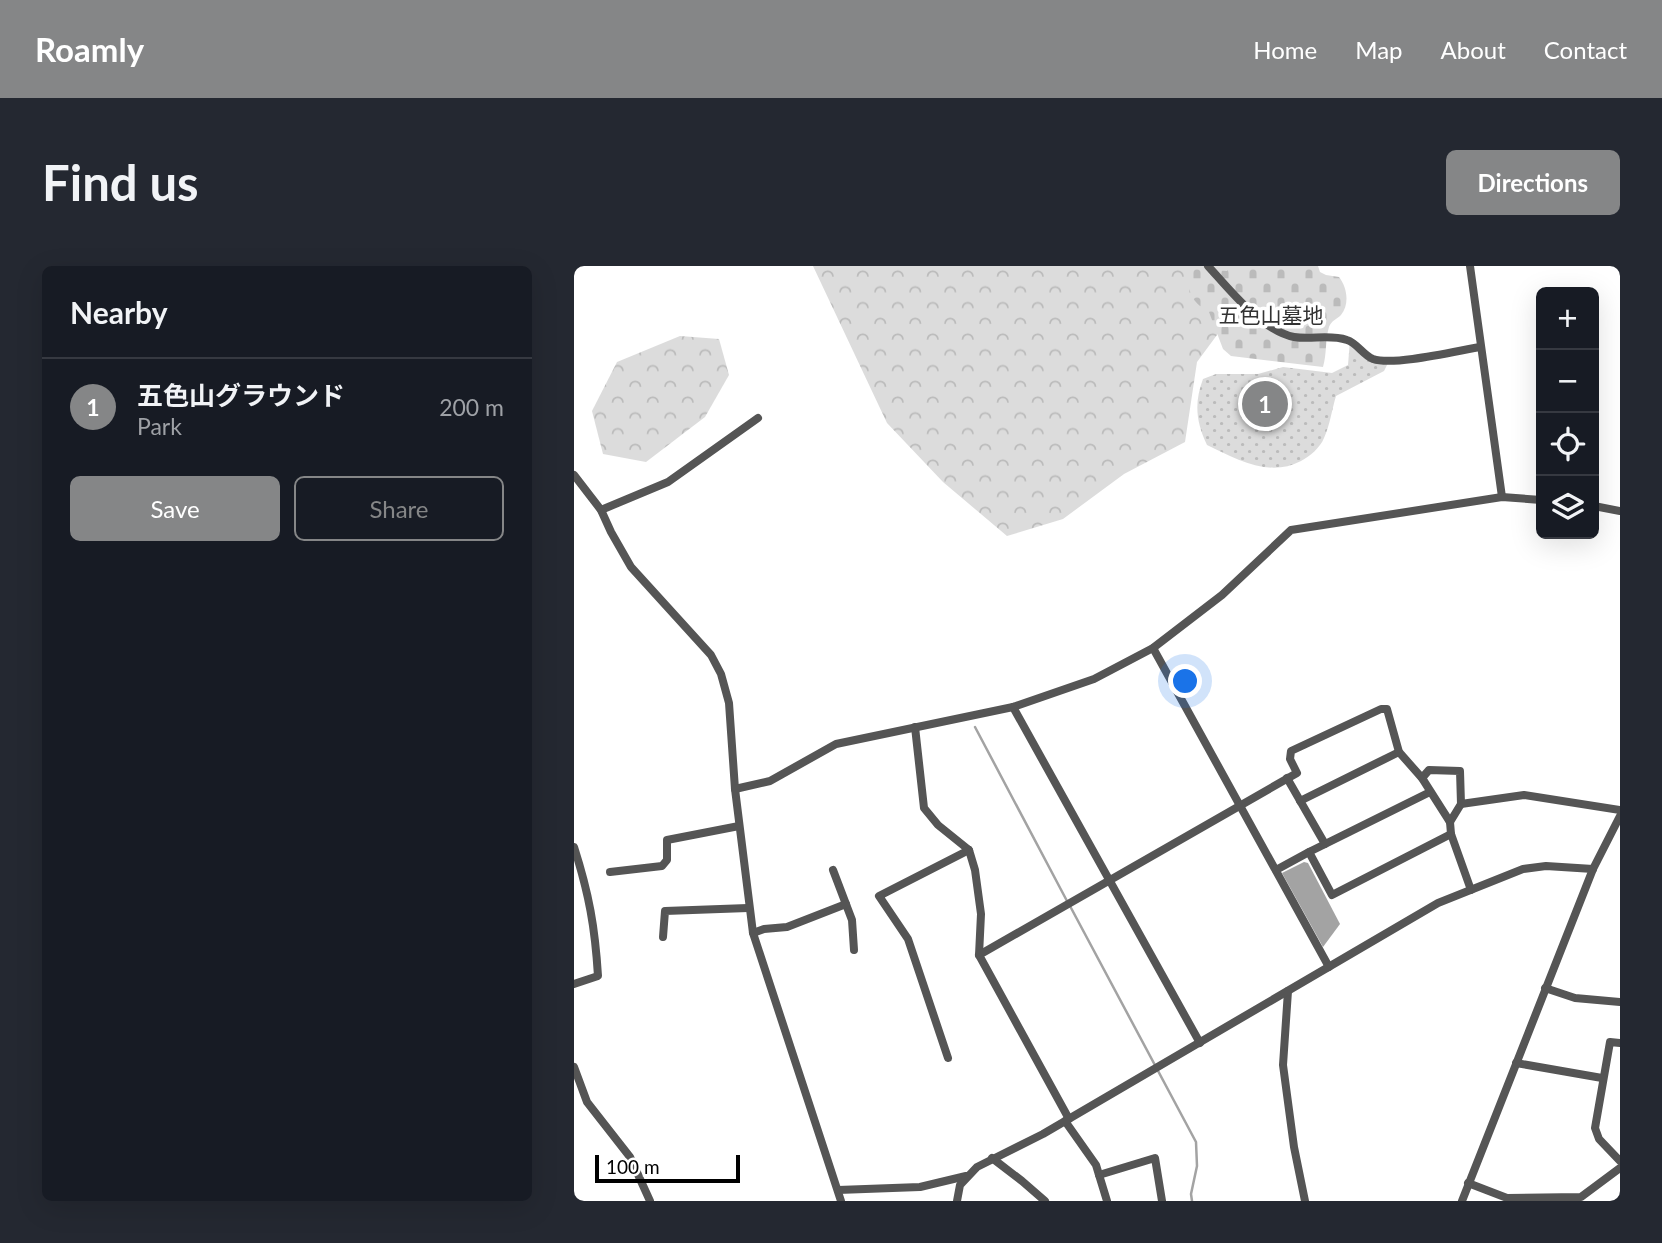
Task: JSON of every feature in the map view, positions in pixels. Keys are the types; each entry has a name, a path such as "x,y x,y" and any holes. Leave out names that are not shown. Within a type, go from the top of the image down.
{"street":[{"path":"1208,266 1217,271 1269,326 1283,334 1297,338 1332,337 1350,341 1373,359 1406,360 1480,347"},
{"path":"1470,266 1502,497"},
{"path":"601,510 667,482 758,418"},
{"path":"574,475 601,510 631,567 711,655 721,674 729,703 735,789 753,933 841,1201"},
{"path":"735,789 770,781 836,744 1013,707 1094,679 1153,648 1222,595 1290,530 1502,497 1536,500"},
{"path":"1599,507 1620,511"},
{"path":"1153,648 1329,967"},
{"path":"1013,707 1200,1043"},
{"path":"979,956 1297,773 1290,759 1290,751 1381,709 1387,709 1399,752 1422,778 1450,822 1451,834 1471,890"},
{"path":"915,727 924,808 938,825 969,850 975,870 981,914 979,956 1067,1120 1096,1165 1107,1201"},
{"path":"1300,801 1399,752"},
{"path":"1422,778 1429,770 1460,771 1461,804 1450,822"},
{"path":"1287,779 1325,844"},
{"path":"1276,870 1430,792"},
{"path":"1461,804 1524,795 1620,810"},
{"path":"1462,1201 1593,869 1620,817"},
{"path":"610,872 662,866 667,860 667,840 739,826"},
{"path":"1309,852 1332,895 1451,834"},
{"path":"574,847 588,889 595,931 598,976 574,984"},
{"path":"948,1058 908,939 878,896 969,850"},
{"path":"838,1191 920,1187 966,1176 992,1158 1067,1120 1438,903 1523,869 1546,866 1593,869"},
{"path":"833,870 852,920 854,950"},
{"path":"753,933 787,927 846,904"},
{"path":"663,937 665,911 748,908"},
{"path":"1545,989 1575,998 1620,1002"},
{"path":"1288,991 1283,1065 1294,1147 1305,1201"},
{"path":"1620,1043 1610,1042 1595,1128 1599,1139 1620,1161"},
{"path":"1516,1063 1602,1077"},
{"path":"574,1067 587,1102 631,1157 650,1201"},
{"path":"992,1158 1045,1201"},
{"path":"1100,1175 1155,1158 1162,1201"},
{"path":"1468,1183 1507,1198 1581,1197 1620,1168"},
{"path":"957,1201 960,1185 966,1176"}],"green space":[{"path":"813,266 1268,266 1197,362 1185,442 1124,474 1063,519 1007,536 943,482 887,423"},
{"name":"五色山墓地","path":"1228,266 1318,266 1320,272 1339,277 1346,291 1346,306 1329,327 1323,367 1231,356 1223,349 1209,312 1194,299 1189,282 1194,269 1227,271"},
{"path":"680,336 719,339 729,375 705,417 646,462 603,454 592,411 617,362"},
{"path":"1350,340 1373,359 1390,359 1384,371 1336,396 1324,438 1308,457 1289,466 1265,467 1241,461 1207,445 1200,428 1198,412 1198,396 1203,379 1216,374 1258,374 1283,367 1332,373 1348,365"}],"shaded area":[{"path":"1304,862 1308,863 1340,924 1323,947 1282,873"}],"waterway":[{"path":"975,727 1067,901"},
{"path":"1070,906 1196,1142 1197,1166 1192,1201"}],"place":[{"name":"五色山グラウンド","path":"1265,404"}]}
